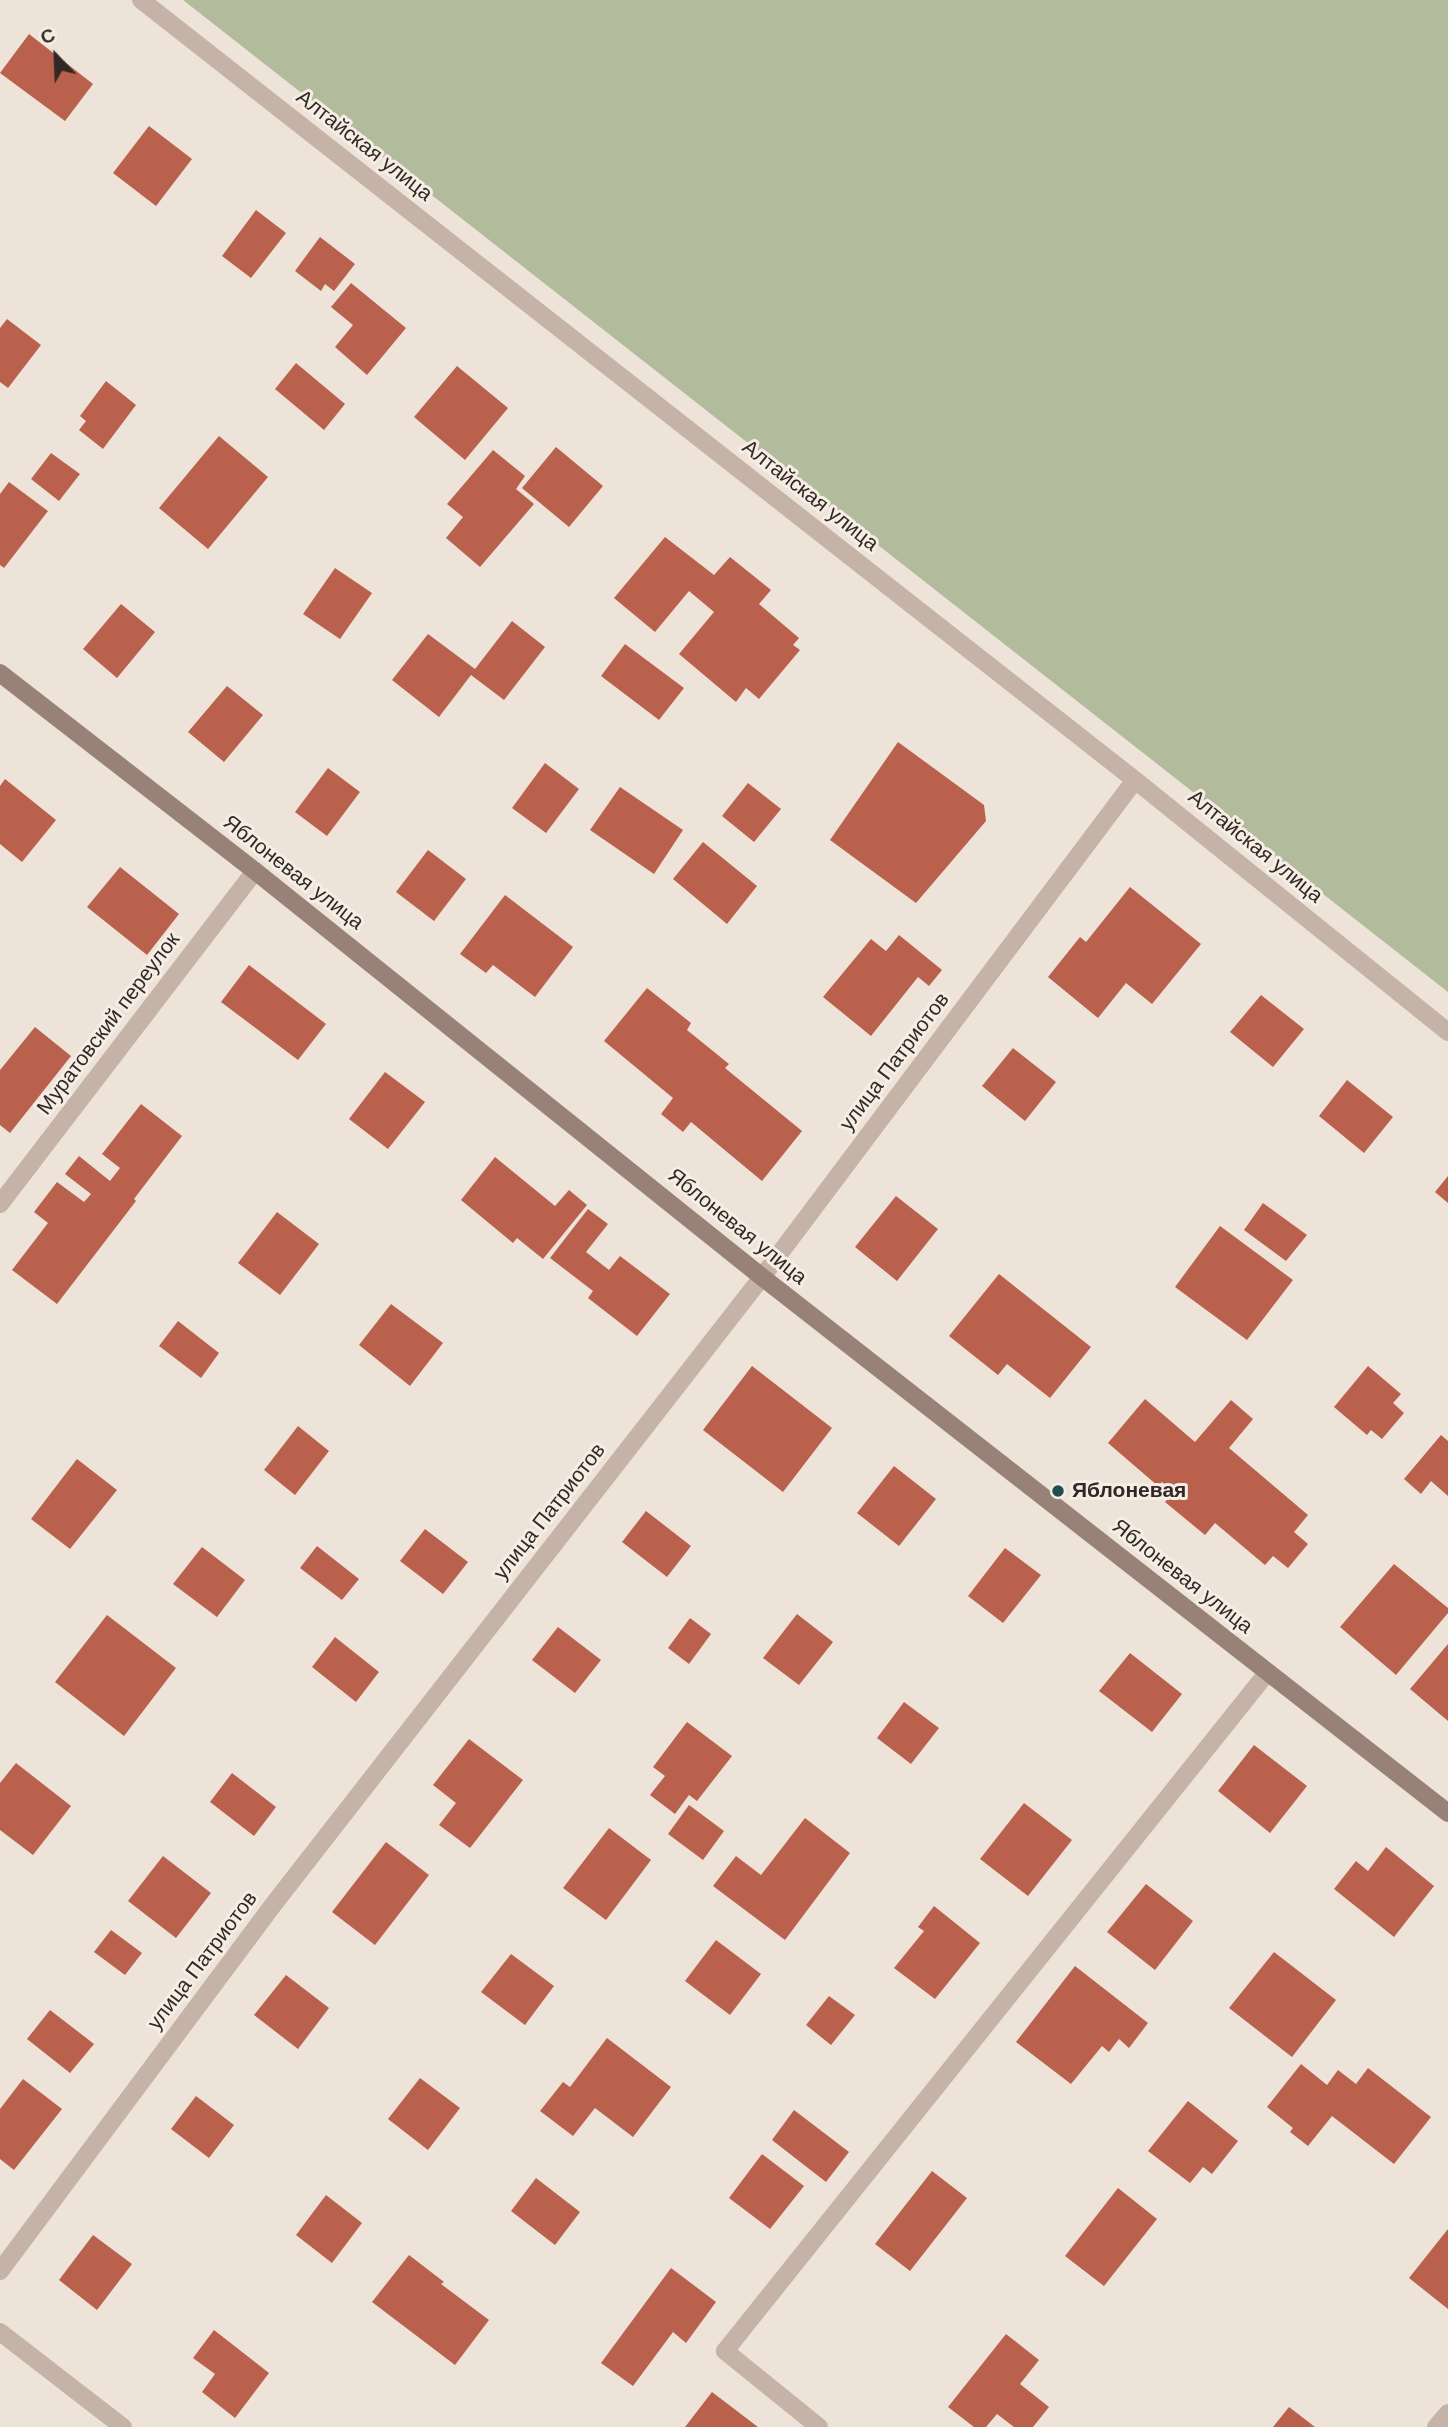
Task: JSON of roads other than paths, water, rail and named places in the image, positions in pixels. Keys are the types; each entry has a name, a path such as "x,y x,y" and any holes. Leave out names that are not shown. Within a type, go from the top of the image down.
{"street":[{"name":"Алтайская улица","path":"141,0 1135,780 1448,1032"},
{"name":"Яблоневая улица","path":"0,673 255,871 762,1277 1448,1813"},
{"name":"улица Патриотов","path":"0,2271 273,1905 762,1277 1135,780"},
{"name":"Муратовский переулок","path":"0,1204 255,871"},
{"path":"819,2427 725,2351 1267,1673"},
{"path":"0,2332 123,2427"},
{"path":"1436,2427 1448,2413"}],"place":[{"name":"Яблоневая","path":"1058,1491"}]}
